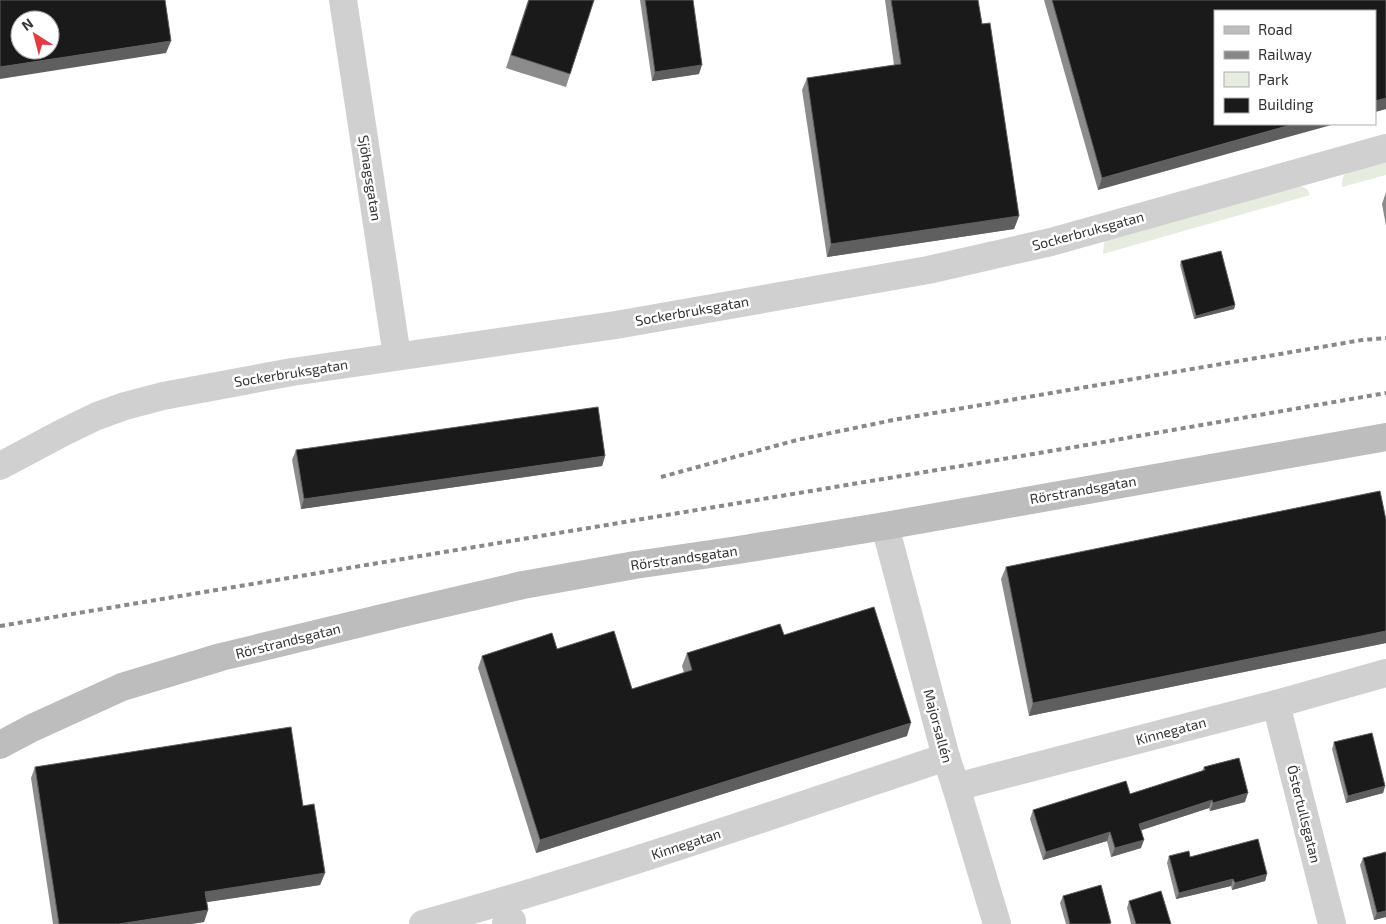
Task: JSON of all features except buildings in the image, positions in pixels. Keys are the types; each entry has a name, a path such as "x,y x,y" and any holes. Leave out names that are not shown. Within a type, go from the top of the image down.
{"main road":[{"name":"Rörstrandsgatan","path":"0,745 32,728 122,687 221,657 523,585 635,565 886,526 1386,437"}],"street":[{"name":"Sjöhagsgatan","path":"342,0 397,356"},
{"name":"Sockerbruksgatan","path":"0,466 97,416 163,396 221,384 397,356 616,325 928,270 1051,242 1386,148"},
{"name":"Majorsallén","path":"886,526 946,757 997,924"},
{"name":"Kinnegatan","path":"956,787 1276,704 1386,673"},
{"name":"Östertullsgatan","path":"1276,704 1332,924"},
{"name":"Kinnegatan","path":"424,924 510,917 734,828 946,757"}],"green space":[{"path":"1386,157 1386,175 1342,187 1346,173 1351,169 1357,165"},
{"path":"1299,185 1307,189 1310,195 1103,254 1104,243 1107,238"}],"railway":[{"path":"661,477 797,440 893,420 1362,340 1386,338"},
{"path":"0,626 1069,448 1386,393"}]}
